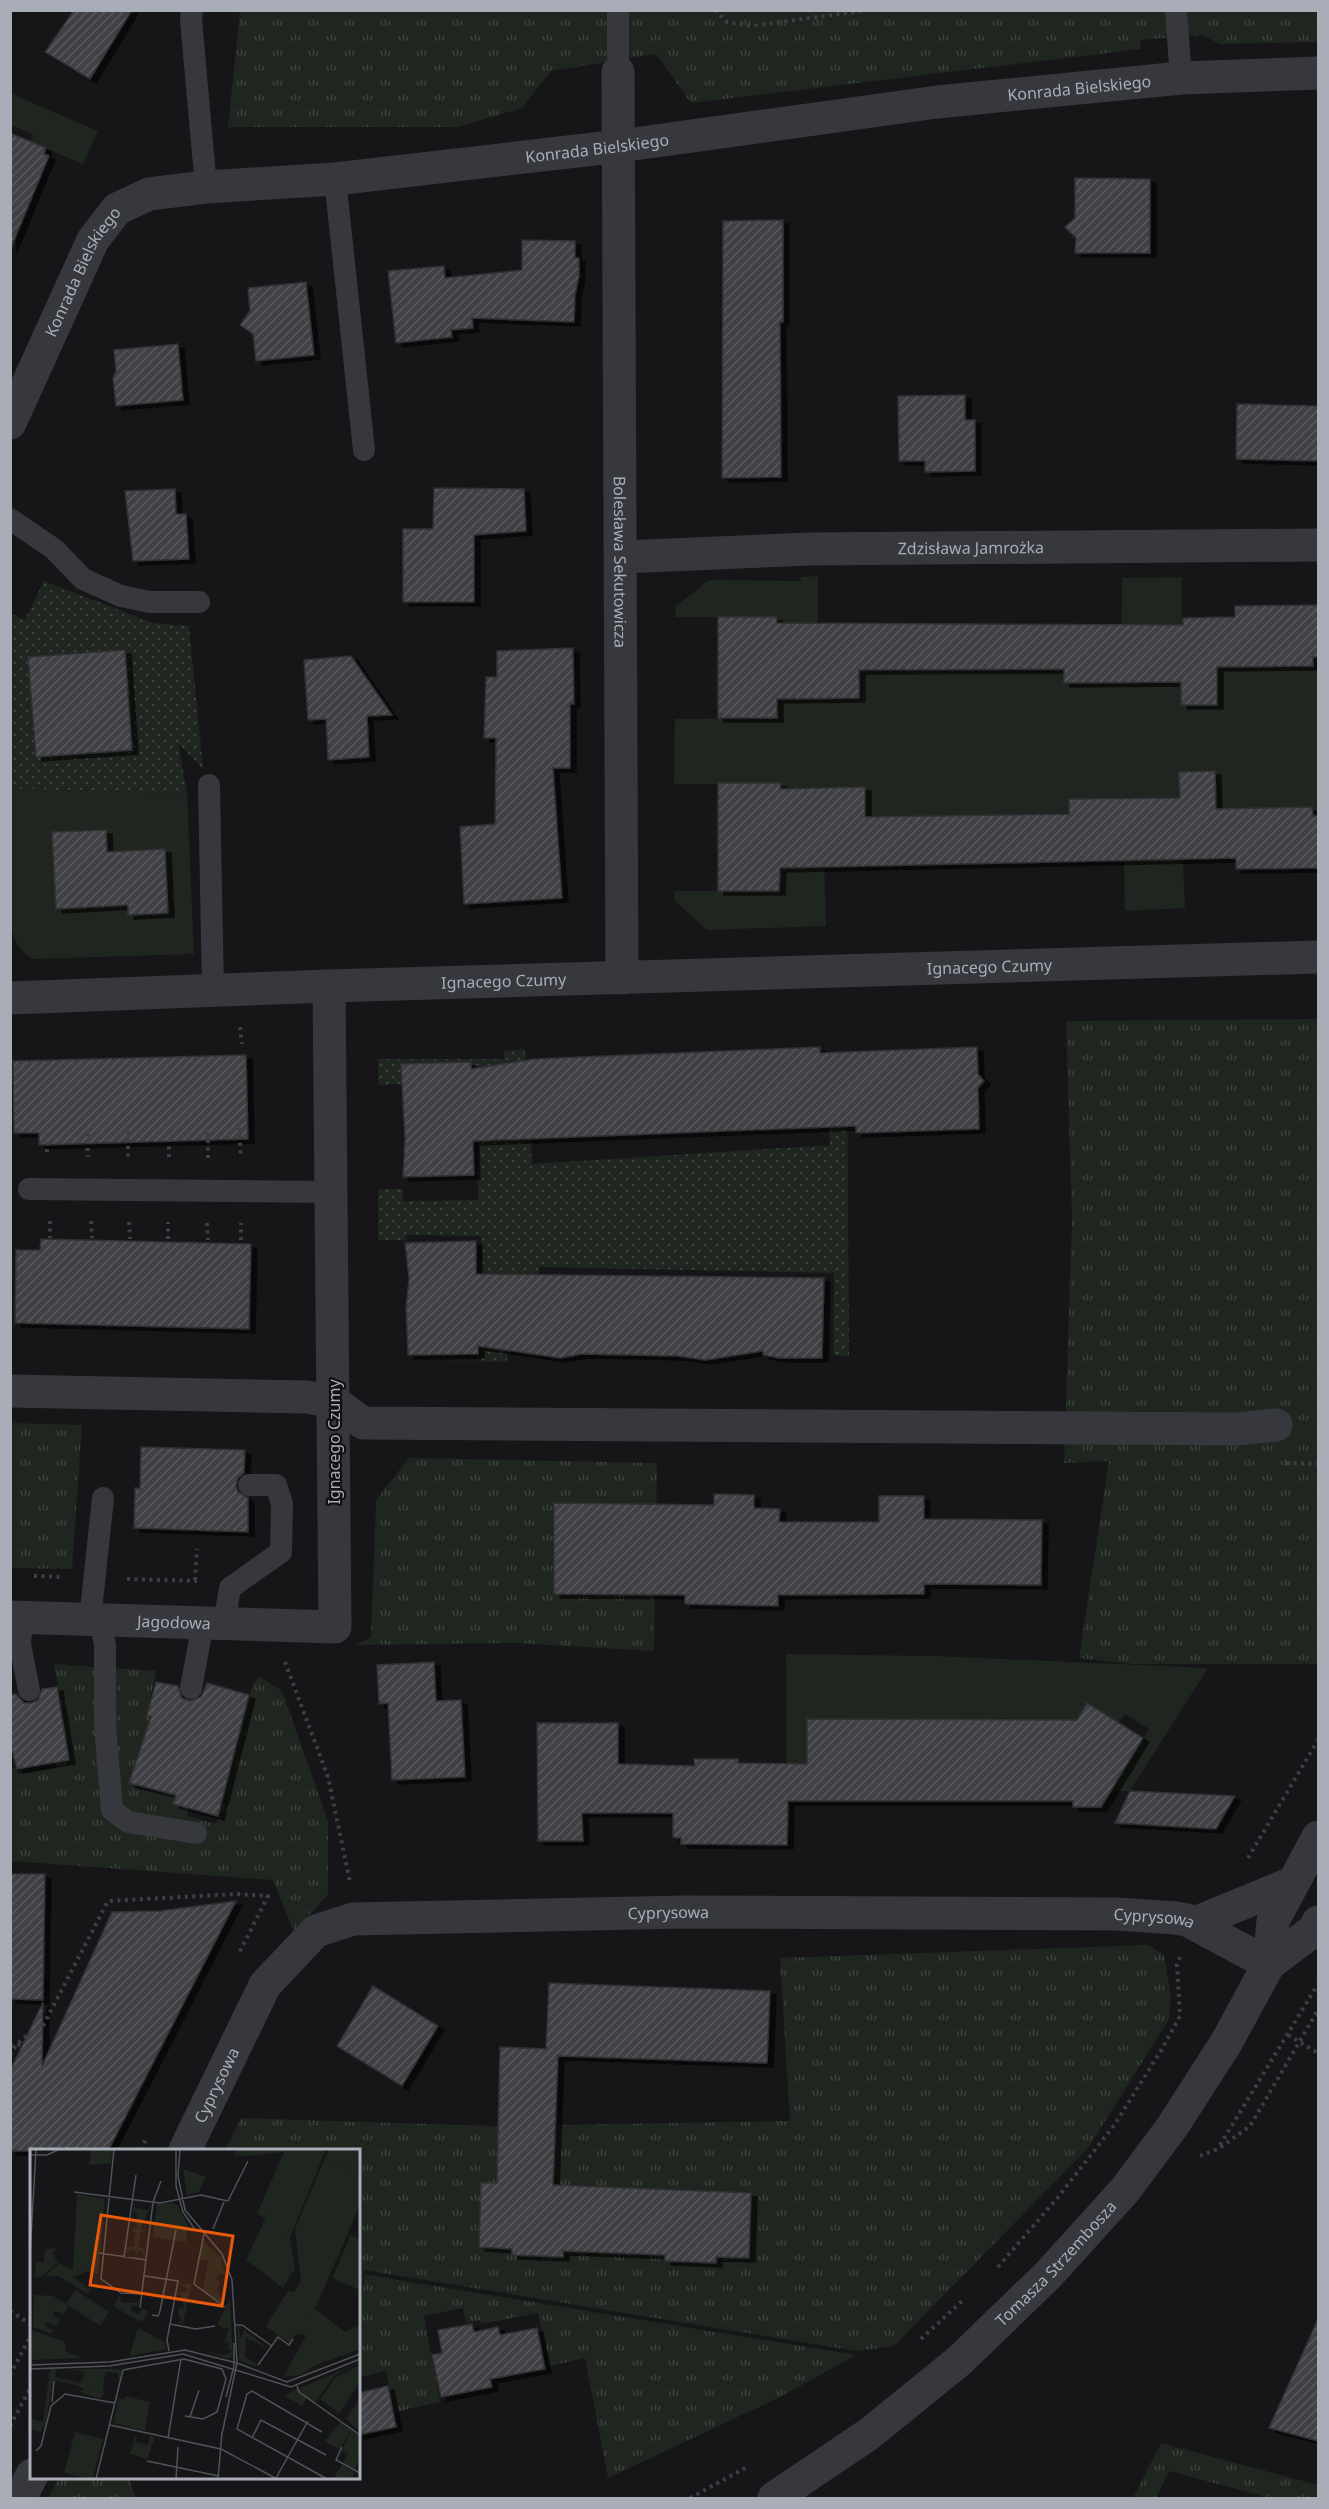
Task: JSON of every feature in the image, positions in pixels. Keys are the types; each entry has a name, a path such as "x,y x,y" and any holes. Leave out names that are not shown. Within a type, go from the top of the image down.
{"street":[{"name":"Bolesława Sekutowicza","path":"618,72 622,978"},
{"name":"Konrada Bielskiego","path":"10,423 93,240 117,209 149,194 206,187 335,179 620,146 937,102 1181,78 1318,73"},
{"name":"Zdzisława Jamrożka","path":"621,557 810,549 1318,546"},
{"name":"Ignacego Czumy","path":"335,1627 329,986 1318,957"},
{"path":"10,998 329,986"},
{"path":"10,1391 307,1397 334,1402 363,1423 1238,1429 1276,1425"},
{"name":"Jagodowa","path":"16,1618 335,1627"},
{"name":"Tomasza Strzembosza","path":"774,2499 862,2440 930,2386 991,2330 1079,2243 1125,2190 1172,2127 1226,2043 1269,1964 1273,1921 1318,1837"},
{"path":"1195,1923 1292,1883"},
{"name":"Cyprysowa","path":"186,2149 265,1985 316,1931 353,1918 684,1912 1082,1912 1176,1918 1195,1923 1269,1964"},
{"name":"Tomasza Strzembosza","path":"1269,1964 1314,1930 1318,1922"},
{"path":"20,2499 30,2479"}],"lane":[{"path":"192,10 206,187"},
{"path":"618,10 618,72"},
{"path":"1176,10 1181,78"},
{"path":"335,179 364,450"},
{"path":"10,519 54,549 83,579 121,596 150,602 199,602"},
{"path":"209,785 213,991"},
{"path":"30,1189 331,1192"},
{"path":"191,1688 213,1623 230,1588 281,1552 282,1504 276,1485 249,1485"},
{"path":"104,1498 96,1620 105,1646 105,1725 112,1810 128,1822 196,1833"},
{"path":"16,1618 29,1690"}],"path":[{"path":"715,10 727,22 752,26 868,10"},
{"path":"242,1044 240,1026 250,1026"},
{"path":"1283,1462 1318,1464"},
{"path":"195,1580 197,1549"},
{"path":"283,1657 328,1777 350,1884 353,1918"},
{"path":"1244,1862 1250,1857 1318,1740"},
{"path":"10,2055 13,2046 25,2035 43,2026 108,1901 237,1894 268,1896 238,1955"},
{"path":"994,2271 1059,2196 1115,2124 1162,2049 1180,2016 1177,1965 1195,1923"},
{"path":"1318,1984 1218,2149 1250,2126 1318,2010"},
{"path":"1288,2035 1318,2054"},
{"path":"13,2046 23,2044"},
{"path":"142,2149 151,2130"},
{"path":"919,2340 969,2294"},
{"path":"10,2312 30,2324"},
{"path":"10,2375 30,2336"},
{"path":"10,2426 30,2389"},
{"path":"690,2499 755,2462"}],"green space":[{"path":"240,11 1318,11 1318,42 1220,44 1202,35 1140,40 1141,49 691,103 656,54 551,71 522,108 458,127 228,127"},
{"path":"10,93 98,131 83,164 30,142 33,135 11,125"},
{"path":"818,576 818,659 859,670 1064,669 1064,683 1121,682 1122,578 1182,577 1181,705 1217,704 1217,666 1318,657 1318,816 1313,816 1312,807 1216,810 1215,771 1179,772 1185,908 1125,911 1124,862 1131,861 1130,798 1069,799 1069,813 865,817 865,788 823,826 826,926 707,930 675,901 674,891 779,891 781,784 674,784 675,719 777,718 776,617 675,617 676,606 709,580 801,581 801,577"},
{"path":"44,581 153,623 189,626 203,769 178,743 187,793 11,789 10,613 25,620"},
{"path":"10,789 187,793 194,954 33,959 24,952 15,939 11,923"},
{"path":"1318,1019 1318,1664 1132,1664 1079,1658 1109,1461 1064,1463 1072,1219 1066,1021"},
{"path":"525,1049 532,1164 830,1145 825,1062 847,1060 849,1356 833,1355 834,1273 539,1267 537,1349 508,1349 507,1362 405,1361 481,1361 481,1236 406,1235 406,1240 378,1240 378,1189 403,1189 403,1201 478,1200 479,1075 378,1085 378,1059 504,1059 504,1051"},
{"path":"11,1423 82,1425 72,1569 11,1568"},
{"path":"409,1458 657,1463 654,1651 516,1643 355,1645 371,1637 376,1500"},
{"path":"786,1654 935,1656 1208,1668 1130,1791 1110,1792 1149,1729 1125,1714 1118,1723 1087,1704 1077,1720 807,1719 806,1801 787,1802"},
{"path":"54,1664 156,1671 147,1715 156,1718 141,1747 129,1783 176,1795 173,1804 189,1808 187,1816 216,1824 252,1686 259,1676 282,1691 328,1821 328,1894 294,1932 273,1880 11,1861 10,1769 16,1768 18,1774 56,1768 55,1760 69,1757"},
{"path":"1149,1945 1164,1955 1171,1996 1169,2019 1089,2147 894,2346 857,2351 364,2270 360,2303 360,2149 226,2149 241,2118 494,2126 790,2121 780,1958"},
{"path":"365,2274 856,2355 780,2397 608,2478 585,2358 550,2366 538,2313 481,2324 480,2320 466,2323 463,2308 424,2316 440,2402 395,2412 386,2371 360,2377 360,2307"},
{"path":"1161,2443 1318,2485 1318,2498 1270,2498 1169,2471 1156,2498 1133,2498"},
{"path":"58,2479 128,2479 136,2498 48,2498"}],"building":[{"path":"74,10 132,10 90,79 45,52"},
{"path":"10,133 46,148 44,154 49,156 11,248"},
{"path":"1075,178 1150,179 1150,253 1075,253 1076,238 1065,227 1075,218"},
{"path":"783,220 783,322 780,322 781,477 722,478 723,221"},
{"path":"522,240 575,241 575,258 579,258 579,276 575,295 574,322 472,318 473,328 451,330 452,337 396,343 388,271 444,266 445,278 522,270"},
{"path":"306,282 314,355 256,361 253,334 240,325 250,311 248,288"},
{"path":"178,344 183,400 116,406 113,378 116,371 114,350"},
{"path":"965,395 965,420 975,420 975,471 925,472 925,461 899,461 898,396"},
{"path":"1237,404 1318,406 1318,461 1236,459"},
{"path":"434,488 524,489 526,531 474,535 474,602 403,602 403,529 433,529"},
{"path":"175,489 176,514 186,514 189,559 133,561 125,491"},
{"path":"1318,605 1318,657 1313,657 1313,666 1217,667 1217,705 1181,705 1181,682 1064,683 1064,669 859,670 859,698 777,699 777,718 718,718 718,617 776,617 777,623 1183,625 1183,618 1235,617 1235,606"},
{"path":"573,648 574,704 570,704 570,768 553,768 562,898 464,904 460,827 495,824 496,738 484,738 486,677 497,677 497,651"},
{"path":"125,650 132,750 36,757 28,657"},
{"path":"351,656 392,715 367,716 369,757 328,760 326,719 308,720 304,660"},
{"path":"1215,771 1216,809 1312,807 1313,816 1318,816 1318,868 1236,869 1236,858 780,868 779,891 718,891 718,783 781,783 780,789 865,787 865,817 1069,814 1069,799 1180,798 1179,772"},
{"path":"106,830 107,852 165,849 168,913 128,915 128,905 56,909 52,832"},
{"path":"820,1047 820,1053 977,1047 978,1074 984,1081 978,1088 979,1129 856,1133 856,1126 473,1141 474,1175 403,1177 405,1139 401,1064 471,1062 471,1069 534,1059"},
{"path":"246,1055 248,1139 39,1145 39,1133 14,1133 13,1061"},
{"path":"41,1239 251,1244 249,1329 15,1323 16,1250 40,1250"},
{"path":"476,1241 476,1274 824,1278 822,1358 779,1358 763,1355 763,1351 706,1360 678,1356 582,1354 560,1358 478,1346 478,1354 408,1355 406,1307 409,1279 405,1243"},
{"path":"141,1447 245,1450 244,1473 238,1478 236,1486 238,1492 248,1498 248,1532 134,1528 135,1488 140,1489"},
{"path":"714,1494 754,1495 754,1508 780,1509 779,1522 879,1522 879,1496 924,1496 924,1519 1042,1520 1041,1585 924,1584 924,1594 778,1595 778,1606 685,1604 685,1595 554,1594 554,1503 714,1505"},
{"path":"434,1662 436,1701 461,1700 465,1777 392,1780 388,1703 379,1704 377,1665"},
{"path":"156,1682 178,1686 182,1698 189,1701 201,1697 207,1683 249,1695 218,1816 173,1804 176,1795 129,1783 151,1717 147,1715"},
{"path":"57,1687 69,1760 17,1769 10,1744 10,1695 16,1694 24,1703 31,1703 38,1700 42,1689"},
{"path":"1087,1703 1143,1738 1101,1807 1073,1807 1073,1801 788,1801 787,1845 681,1844 681,1838 673,1837 673,1813 582,1813 583,1841 538,1841 537,1723 618,1723 618,1764 695,1766 694,1759 738,1759 738,1763 807,1764 807,1719 1077,1720"},
{"path":"1130,1791 1235,1796 1216,1829 1115,1823"},
{"path":"10,1874 45,1874 43,2000 10,1999"},
{"path":"236,1901 109,2149 10,2151 10,2071 43,2002 42,2066 112,1912 160,1911"},
{"path":"549,1983 770,1991 767,2063 558,2056 553,2185 751,2193 749,2258 716,2257 716,2263 665,2261 665,2255 563,2251 563,2257 512,2255 512,2249 479,2247 481,2183 497,2183 500,2047 546,2049"},
{"path":"373,1986 438,2026 402,2086 337,2046"},
{"path":"1318,2319 1318,2441 1269,2428"},
{"path":"472,2324 474,2332 498,2327 500,2335 537,2328 545,2369 490,2379 492,2387 441,2397 432,2355 442,2353 438,2330"},
{"path":"388,2386 396,2427 360,2435 360,2393"}]}
